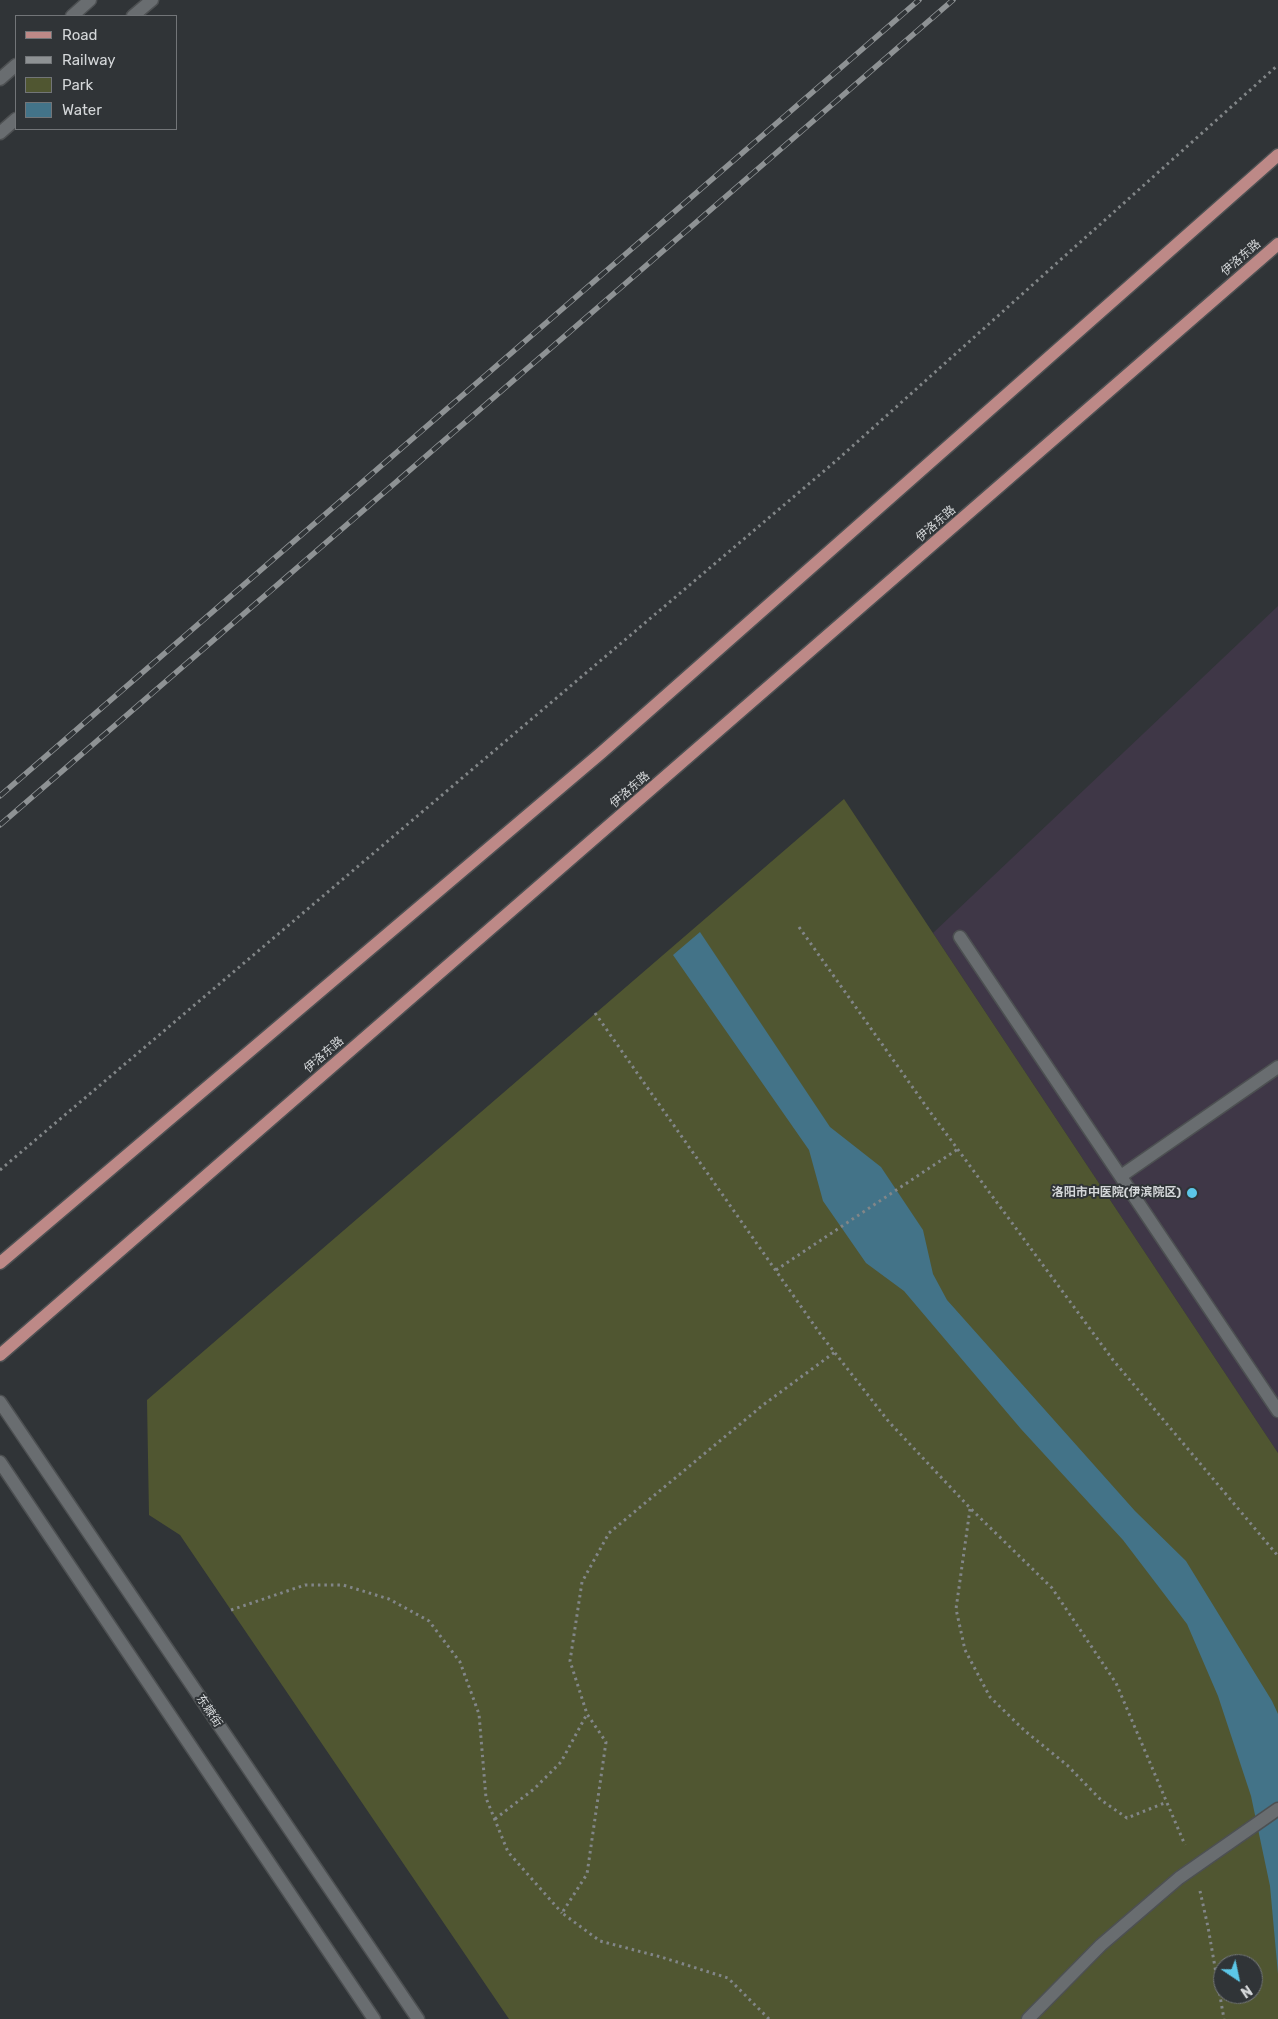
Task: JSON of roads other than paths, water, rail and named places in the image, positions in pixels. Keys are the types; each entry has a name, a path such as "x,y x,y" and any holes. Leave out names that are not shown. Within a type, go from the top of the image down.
{"main road":[{"path":"0,1263 601,753 1278,155"},
{"name":"伊洛东路","path":"0,1356 1278,244"}],"street":[{"path":"73,15 90,0"},
{"path":"134,15 152,0"},
{"path":"0,79 15,66"},
{"path":"0,133 15,120"},
{"path":"960,937 1278,1411"},
{"path":"1121,1176 1278,1067"},
{"name":"东棘街","path":"0,1402 418,2019"},
{"path":"0,1462 374,2019"},
{"path":"1028,2019 1101,1945 1194,1868 1278,1809"}],"water":[{"path":"700,932 830,1127 881,1167 923,1230 933,1274 947,1300 1135,1511 1186,1561 1272,1701 1278,1714 1278,1974 1270,1886 1251,1796 1218,1696 1187,1624 1123,1540 1021,1429 904,1291 866,1263 823,1201 809,1150 673,955"}],"railway":[{"path":"0,796 919,0"},
{"path":"0,825 953,0"}],"place":[{"name":"洛阳市中医院(伊滨院区)","path":"1192,1193"}]}
